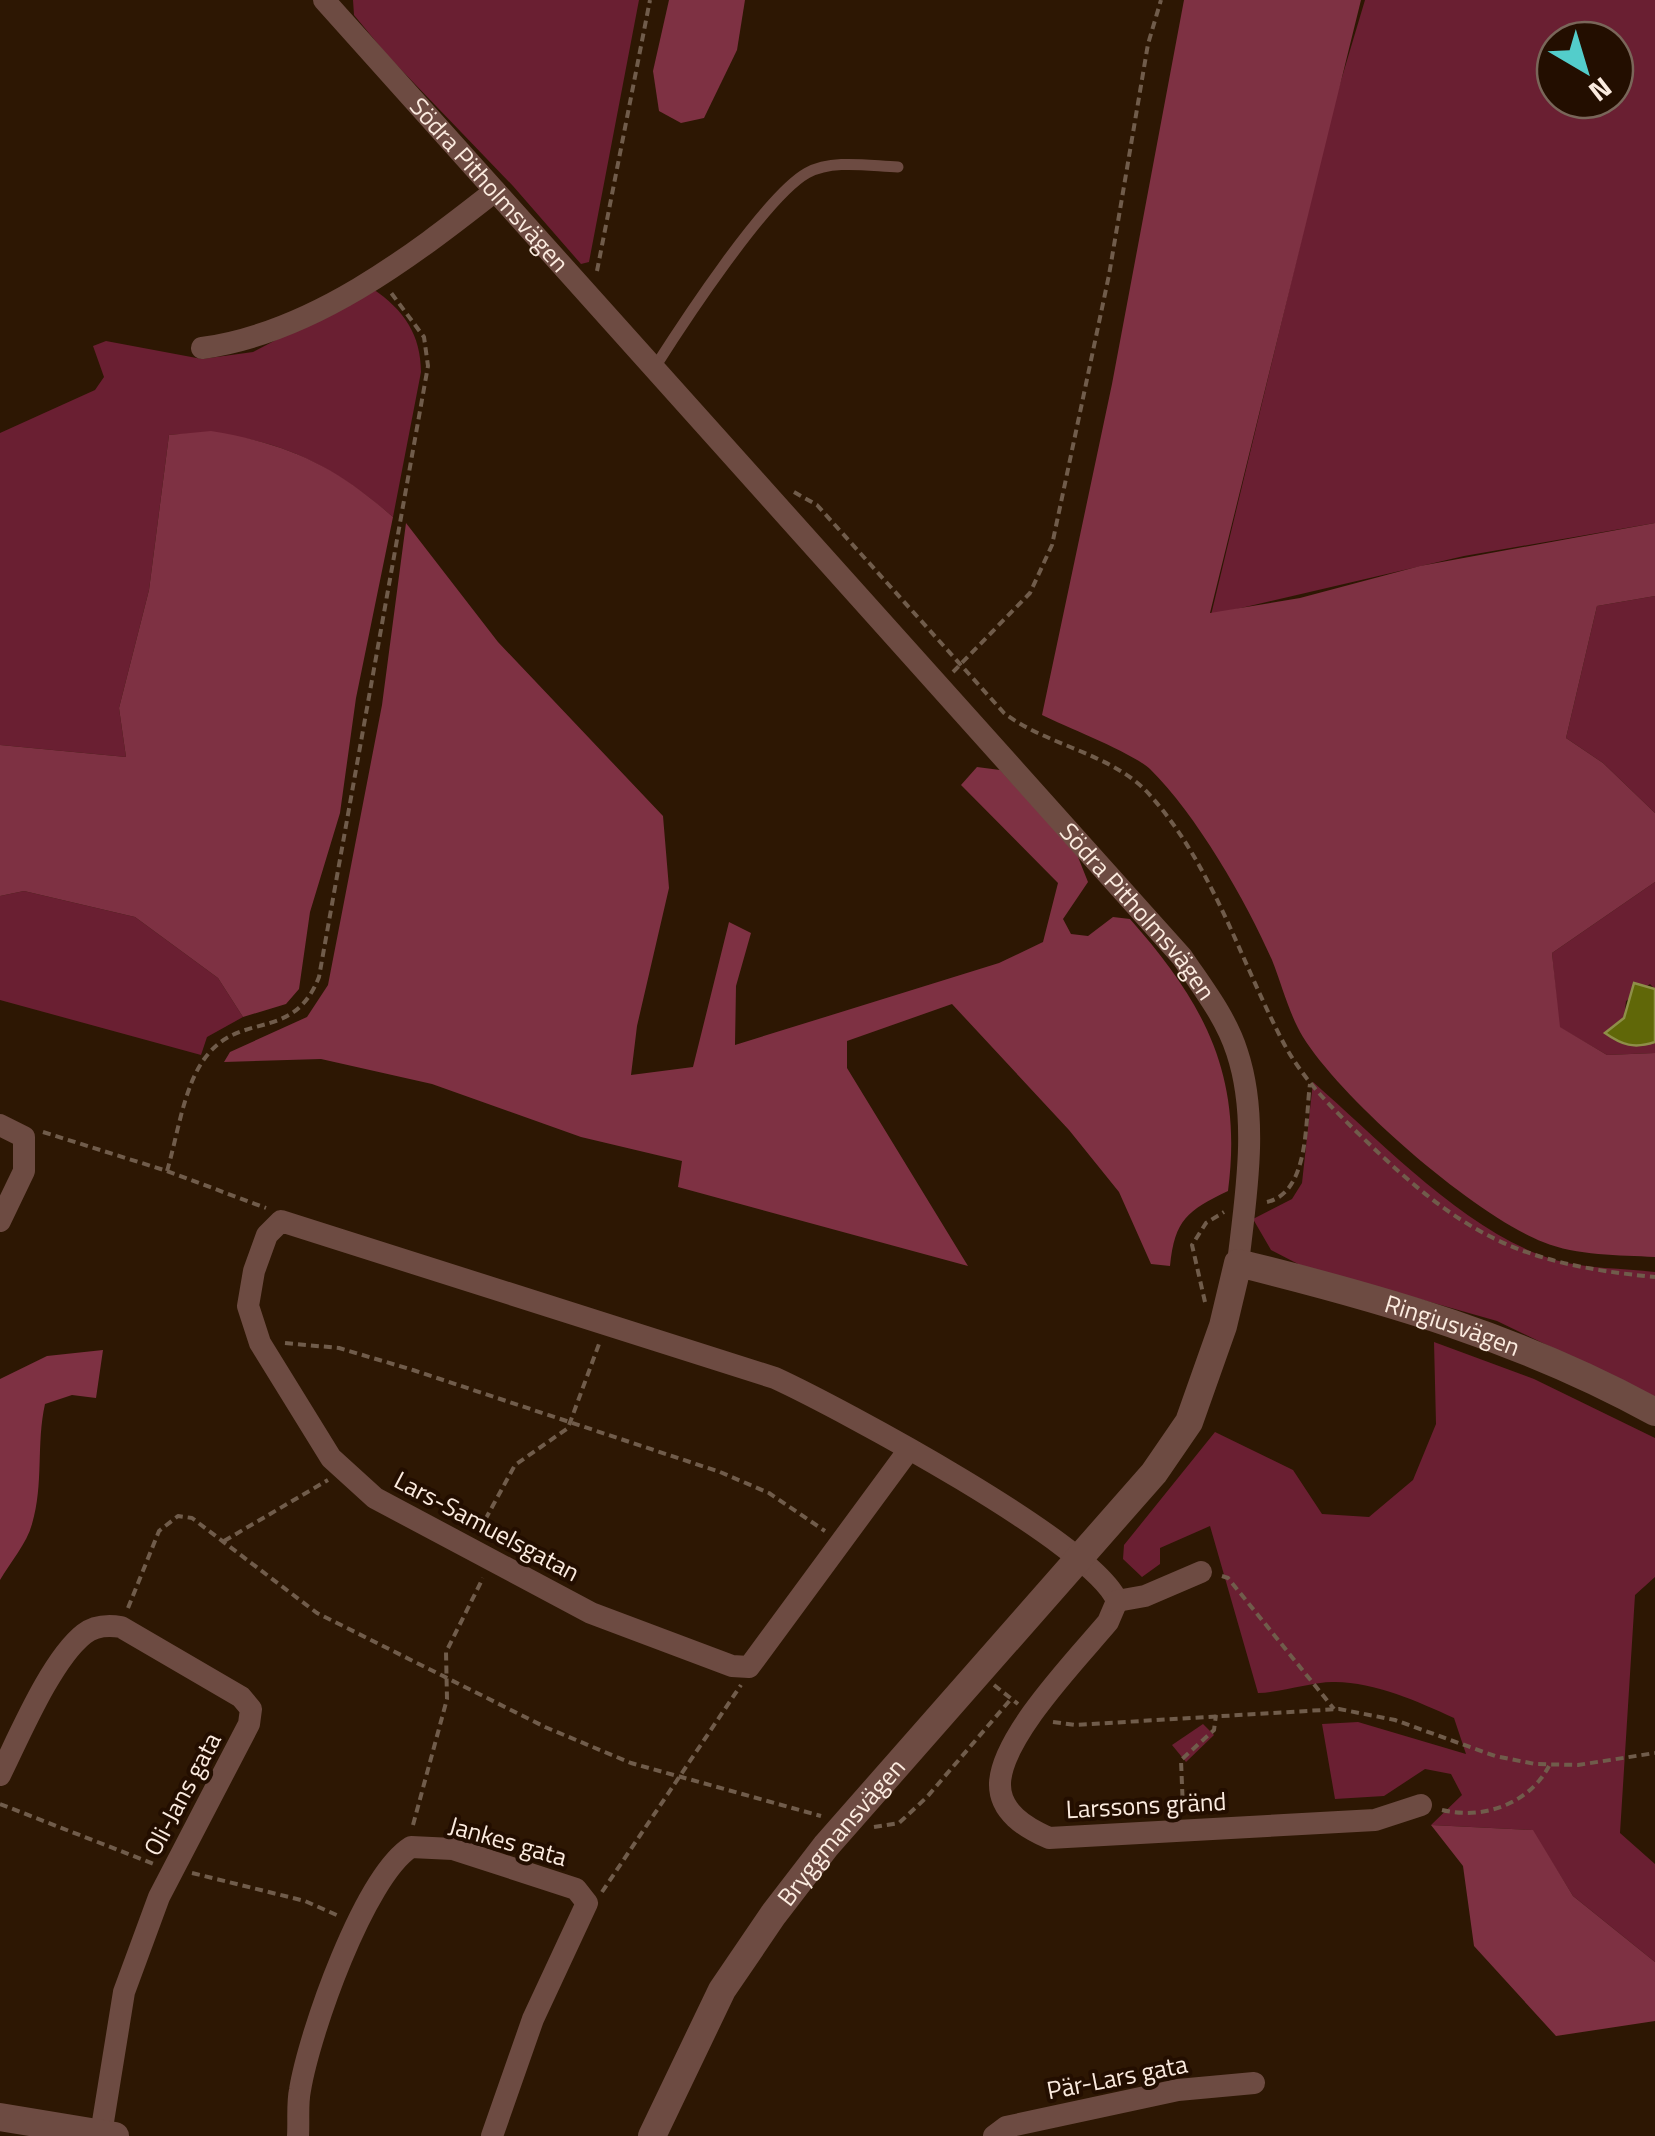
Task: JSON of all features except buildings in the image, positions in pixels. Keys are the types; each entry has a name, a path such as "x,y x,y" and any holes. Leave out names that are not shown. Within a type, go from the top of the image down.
{"street":[{"name":"Södra Pitholmsvägen","path":"324,0 1182,957 1218,1011 1237,1051 1246,1094 1244,1206 1238,1263 1223,1326 1189,1422 1154,1473 1078,1559"},
{"path":"202,348 237,343 330,303 377,277 495,190"},
{"path":"0,1125 24,1137 24,1171 0,1220"},
{"path":"281,1220 775,1378 827,1402 1006,1508 1078,1559 1113,1589 1118,1601 1145,1596 1201,1572"},
{"name":"Lars-Samuelsgatan","path":"281,1220 267,1234 254,1271 248,1306 260,1343 331,1458 375,1498 591,1613 732,1666 749,1667"},
{"name":"Ringiusvägen","path":"1238,1263 1386,1300 1509,1341 1655,1412"},
{"path":"749,1667 908,1451"},
{"name":"Bryggmansvägen","path":"652,2136 722,1990 838,1823 1078,1559"},
{"name":"Larssons gränd","path":"1118,1601 1108,1622 1008,1751 1000,1784 1004,1802 1028,1829 1049,1838 1375,1820 1421,1804"},
{"path":"0,1776 66,1654 86,1632 108,1625 121,1627"},
{"name":"Oli-Jans gata","path":"108,2135 124,1992 158,1897 249,1724 251,1709 241,1697 121,1627"},
{"name":"Jankes gata","path":"298,2136 299,2091 323,2002 356,1928 400,1854 414,1847 453,1849 576,1889 587,1903"},
{"path":"492,2136 533,2019 587,1903"},
{"name":"Pär-Lars gata","path":"994,2136 1006,2128 1178,2090 1254,2083"},
{"path":"0,2117 108,2135"}],"lane":[{"path":"655,366 741,246 806,174 832,165 898,168"}],"path":[{"path":"594,281 650,0"},
{"path":"939,686 1030,592 1052,545 1110,275 1148,44 1160,0"},
{"path":"167,1170 206,1056 228,1039 294,1015 307,1004 319,977 428,366 419,328 377,277"},
{"path":"781,488 817,505 960,666 1017,722 1114,769 1151,796 1218,898 1281,1038 1310,1084 1423,1193 1489,1239 1576,1268 1655,1277"},
{"path":"1207,1315 1192,1244 1213,1217 1278,1200 1294,1185 1310,1084"},
{"path":"24,1137 53,1133 167,1170 268,1209 281,1220"},
{"path":"470,1549 516,1465 551,1443 572,1422 606,1322"},
{"path":"260,1343 338,1348 745,1481 843,1544"},
{"path":"223,1542 345,1470"},
{"path":"121,1627 164,1524 184,1516 317,1613 571,1739 677,1778 838,1823 899,1823 928,1798 1010,1698"},
{"path":"414,1847 413,1825 446,1699 447,1648 492,1561"},
{"path":"1201,1572 1228,1578 1334,1709"},
{"path":"587,1903 616,1877 677,1778 732,1704 749,1667"},
{"path":"979,1671 1036,1714 1075,1725 1334,1709 1395,1720 1495,1756 1549,1766 1655,1753"},
{"path":"1184,1831 1180,1760 1214,1730 1216,1715"},
{"path":"1421,1804 1466,1814 1502,1807 1530,1791 1549,1766"}],"shaded area":[{"path":"353,0 639,0 589,262 581,264 513,186 387,55 354,15"},
{"path":"669,0 745,0 737,50 704,118 681,123 659,111 653,71"},
{"path":"1184,0 1361,0 1210,613 1300,598 1420,566 1655,523 1655,596 1597,606 1566,738 1603,763 1655,813 1655,882 1552,953 1560,1027 1607,1055 1655,1053 1655,1257 1556,1247 1514,1228 1447,1182 1378,1123 1303,1037 1248,912 1202,834 1167,788 1150,769 1129,755 1042,715 1112,384"},
{"path":"1365,0 1655,0 1655,523 1464,556 1211,615 1334,104"},
{"path":"373,289 409,324 420,359 421,372 393,517 342,479 290,451 233,436 169,435 149,590 119,708 126,757 0,745 0,433 95,390 104,377 93,346 106,341 202,359 253,352"},
{"path":"211,431 264,443 309,459 351,483 393,517 356,698 340,813 310,912 299,989 286,1004 243,1017 218,978 135,917 24,891 0,896 0,745 126,757 119,708 149,590 169,435"},
{"path":"406,523 498,642 663,816 669,888 637,1026 631,1075 693,1067 729,922 751,933 736,986 735,1045 999,963 1043,942 1058,883 961,785 977,767 1000,770 1076,852 1088,882 1063,919 1071,934 1088,936 1113,917 1130,919 1179,981 1213,1043 1230,1112 1228,1191 1186,1218 1175,1237 1170,1266 1151,1264 1119,1192 1069,1130 952,1004 847,1041 847,1068 968,1266 678,1187 682,1161 581,1137 432,1084 321,1059 224,1062 230,1052 307,1017 328,985 382,705"},
{"path":"1655,596 1655,813 1603,763 1566,738 1597,606"},
{"path":"1655,882 1655,989 1650,984 1626,1001 1624,1018 1611,1027 1655,1042 1655,1053 1607,1055 1559,1027 1552,953"},
{"path":"24,891 135,917 218,978 243,1017 207,1037 201,1055 0,1000 0,896"},
{"path":"1634,983 1655,989 1655,1042 1628,1045 1605,1033 1624,1018"},
{"path":"1313,1082 1426,1183 1490,1230 1555,1260 1655,1272 1655,1397 1497,1321 1300,1265 1271,1250 1253,1219 1292,1199 1302,1183"},
{"path":"1434,1342 1534,1379 1655,1438 1655,1577 1635,1595 1620,1833 1655,1864 1655,1962 1573,1896 1532,1830 1431,1825 1462,1795 1451,1774 1425,1769 1384,1796 1335,1799 1322,1724 1358,1722 1466,1754 1454,1718 1366,1685 1327,1682 1258,1693 1210,1526 1160,1548 1160,1564 1142,1577 1123,1559 1124,1545 1215,1432 1293,1470 1322,1514 1369,1517 1413,1480 1436,1424"},
{"path":"103,1350 96,1398 72,1395 45,1404 32,1524 0,1580 0,1379 47,1356"},
{"path":"1203,1724 1214,1735 1186,1762 1172,1745"},
{"path":"1431,1825 1533,1830 1573,1896 1655,1962 1655,2021 1556,2036 1474,1946 1463,1866"}]}
